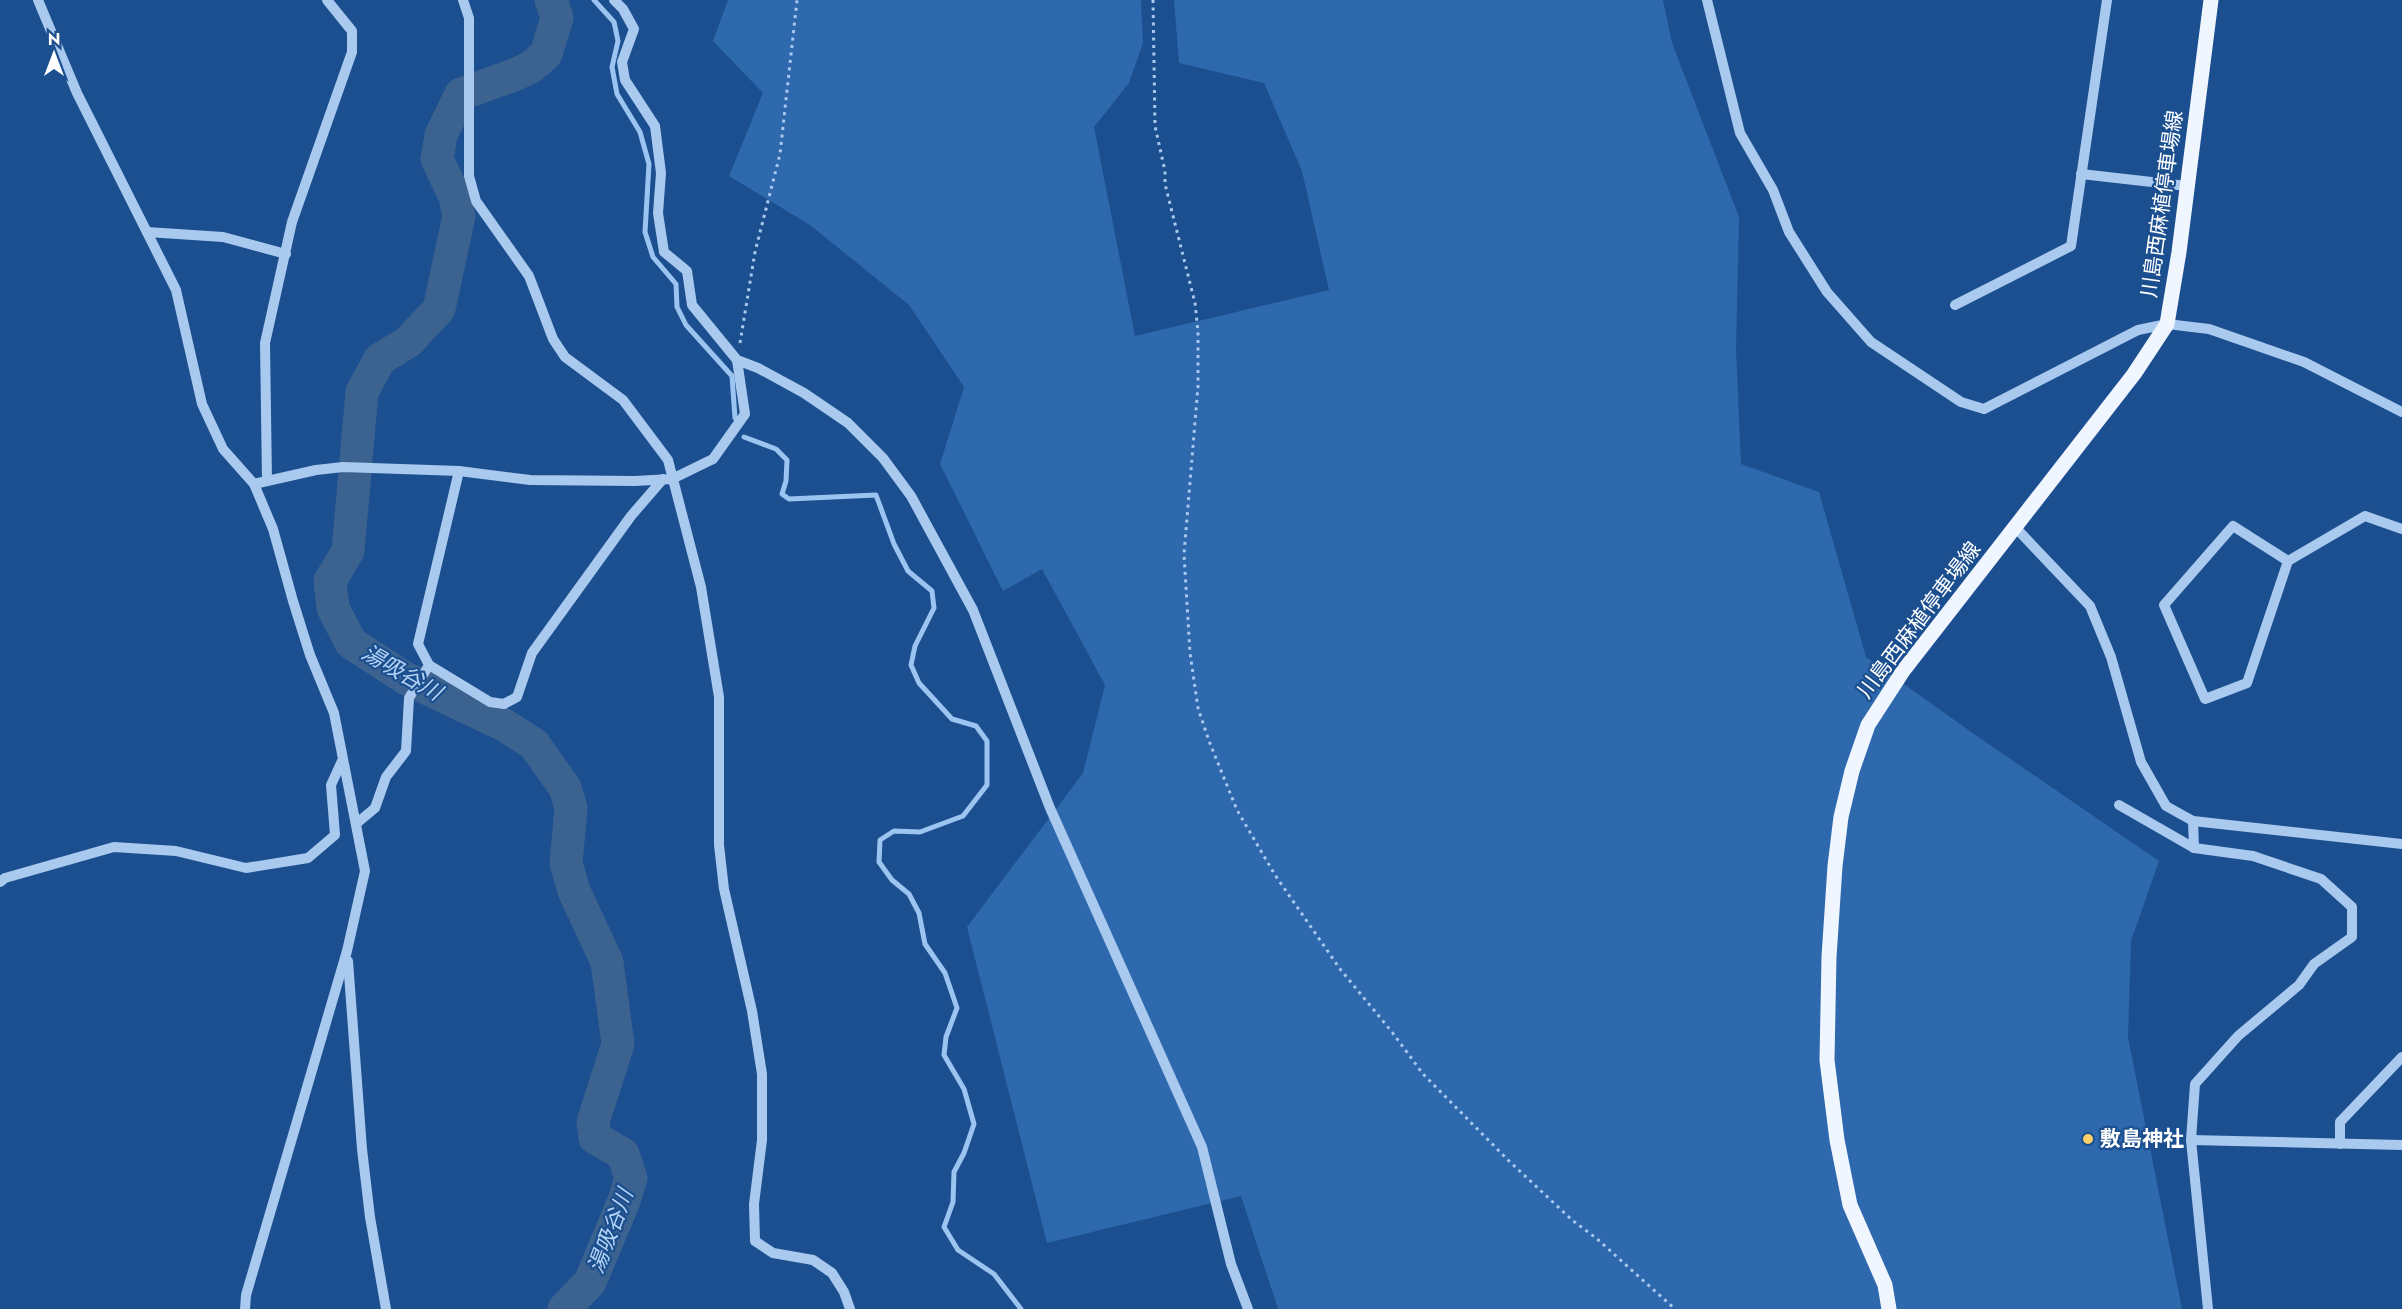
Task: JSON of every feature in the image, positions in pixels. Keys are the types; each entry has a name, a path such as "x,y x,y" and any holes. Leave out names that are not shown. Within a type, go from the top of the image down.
{"main road":[{"name":"川島西麻植停車場線","path":"1889,1309 1885,1285 1850,1205 1837,1140 1827,1060 1829,957 1841,818 1852,771 1868,725 1903,671 2134,374 2167,324 2211,0"}],"street":[{"path":"38,0 77,93 176,290 202,404 223,449 254,484 273,529 292,601 310,655 334,713 366,871 347,951 246,1295 245,1309"},
{"path":"267,481 265,343 292,222 352,52 352,31 327,0"},
{"path":"463,0 469,18 469,177 476,201 529,276 553,339 565,357 623,400 668,460 667,479 701,587 719,697 719,845 724,889 752,1011 762,1074 762,1140 754,1204 755,1241 773,1253 813,1260 832,1273 844,1292 850,1309"},
{"path":"614,0 623,9 634,29 622,62 625,80 655,126 661,173 658,213 664,252 687,271 692,305 737,360 758,368 813,399 848,423 883,458 910,496 973,610 1050,808 1202,1147 1231,1264 1248,1309"},
{"path":"1707,0 1740,134 1773,190 1789,232 1827,292 1871,342 1961,402 1984,409 2138,330 2167,324 2209,329 2304,362 2402,412"},
{"path":"1956,305 2071,246 2107,0"},
{"path":"2081,174 2187,186"},
{"path":"147,232 223,237 286,254"},
{"path":"254,484 316,470 343,467 459,471 530,480 667,479 713,459 745,414 737,360"},
{"path":"459,471 418,644 427,670 490,702 504,704 517,697 532,653 631,516 667,479"},
{"path":"2288,561 2233,526 2164,605 2205,699 2247,683 2288,561 2366,516 2402,529"},
{"path":"2015,527 2090,606 2111,657 2141,762 2166,806 2193,820 2402,844"},
{"path":"357,823 375,807 386,777 406,751 409,698 427,670"},
{"path":"0,882 5,878 114,847 176,851 246,868 308,858 335,835 331,785 342,761"},
{"path":"2119,805 2194,848 2253,856 2321,879 2352,907 2352,937 2314,964 2299,985 2238,1036 2195,1084 2191,1140 2208,1309"},
{"path":"2193,820 2194,848"},
{"path":"347,951 362,1149 370,1216 386,1309"},
{"path":"2340,1144 2340,1122 2402,1057"},
{"path":"2191,1140 2402,1145"}],"path":[{"path":"737,360 754,273 755,252 780,154 797,0"},
{"path":"1153,0 1155,126 1165,171 1165,184 1195,303 1198,332 1198,386 1184,554 1190,653 1198,708 1236,810 1275,875 1340,969 1423,1074 1509,1161 1572,1220 1596,1238 1675,1309"}],"shaded area":[{"path":"728,0 1141,0 1143,43 1129,83 1094,127 1135,336 1329,290 1302,171 1264,83 1179,63 1174,0 1663,0 1672,43 1739,217 1736,350 1741,464 1819,492 1866,657 2159,861 2131,941 2128,1037 2182,1309 1278,1309 1241,1196 1047,1243 967,927 1083,773 1105,685 1042,569 1003,591 940,464 964,387 909,305 810,225 729,176 763,93 713,41"}],"waterway":[{"name":"湯吸谷川","path":"551,0 557,18 546,54 531,67 461,94 441,135 437,159 455,197 459,216 439,309 408,342 380,359 362,392 348,551 330,581 333,608 351,643 405,678 504,725 534,744 565,788 571,808 566,863 574,891 607,962 618,1044 593,1122 595,1138 623,1154 631,1178 624,1201 590,1282 564,1309"},
{"path":"594,0 614,22 618,41 612,67 617,94 640,132 649,164 645,232 653,257 676,284 677,307 686,325 732,376 735,418"},
{"path":"744,437 776,449 787,460 786,481 782,494 789,499 876,495 894,544 908,571 932,591 934,608 915,646 911,665 919,683 952,719 976,726 987,741 987,785 963,816 920,832 894,831 880,840 879,862 892,880 909,894 919,913 925,944 945,973 957,1008 946,1037 944,1055 964,1089 974,1124 964,1153 954,1172 953,1202 944,1227 958,1250 994,1274 1021,1309"}],"place":[{"name":"敷島神社","path":"2088,1139"}]}
